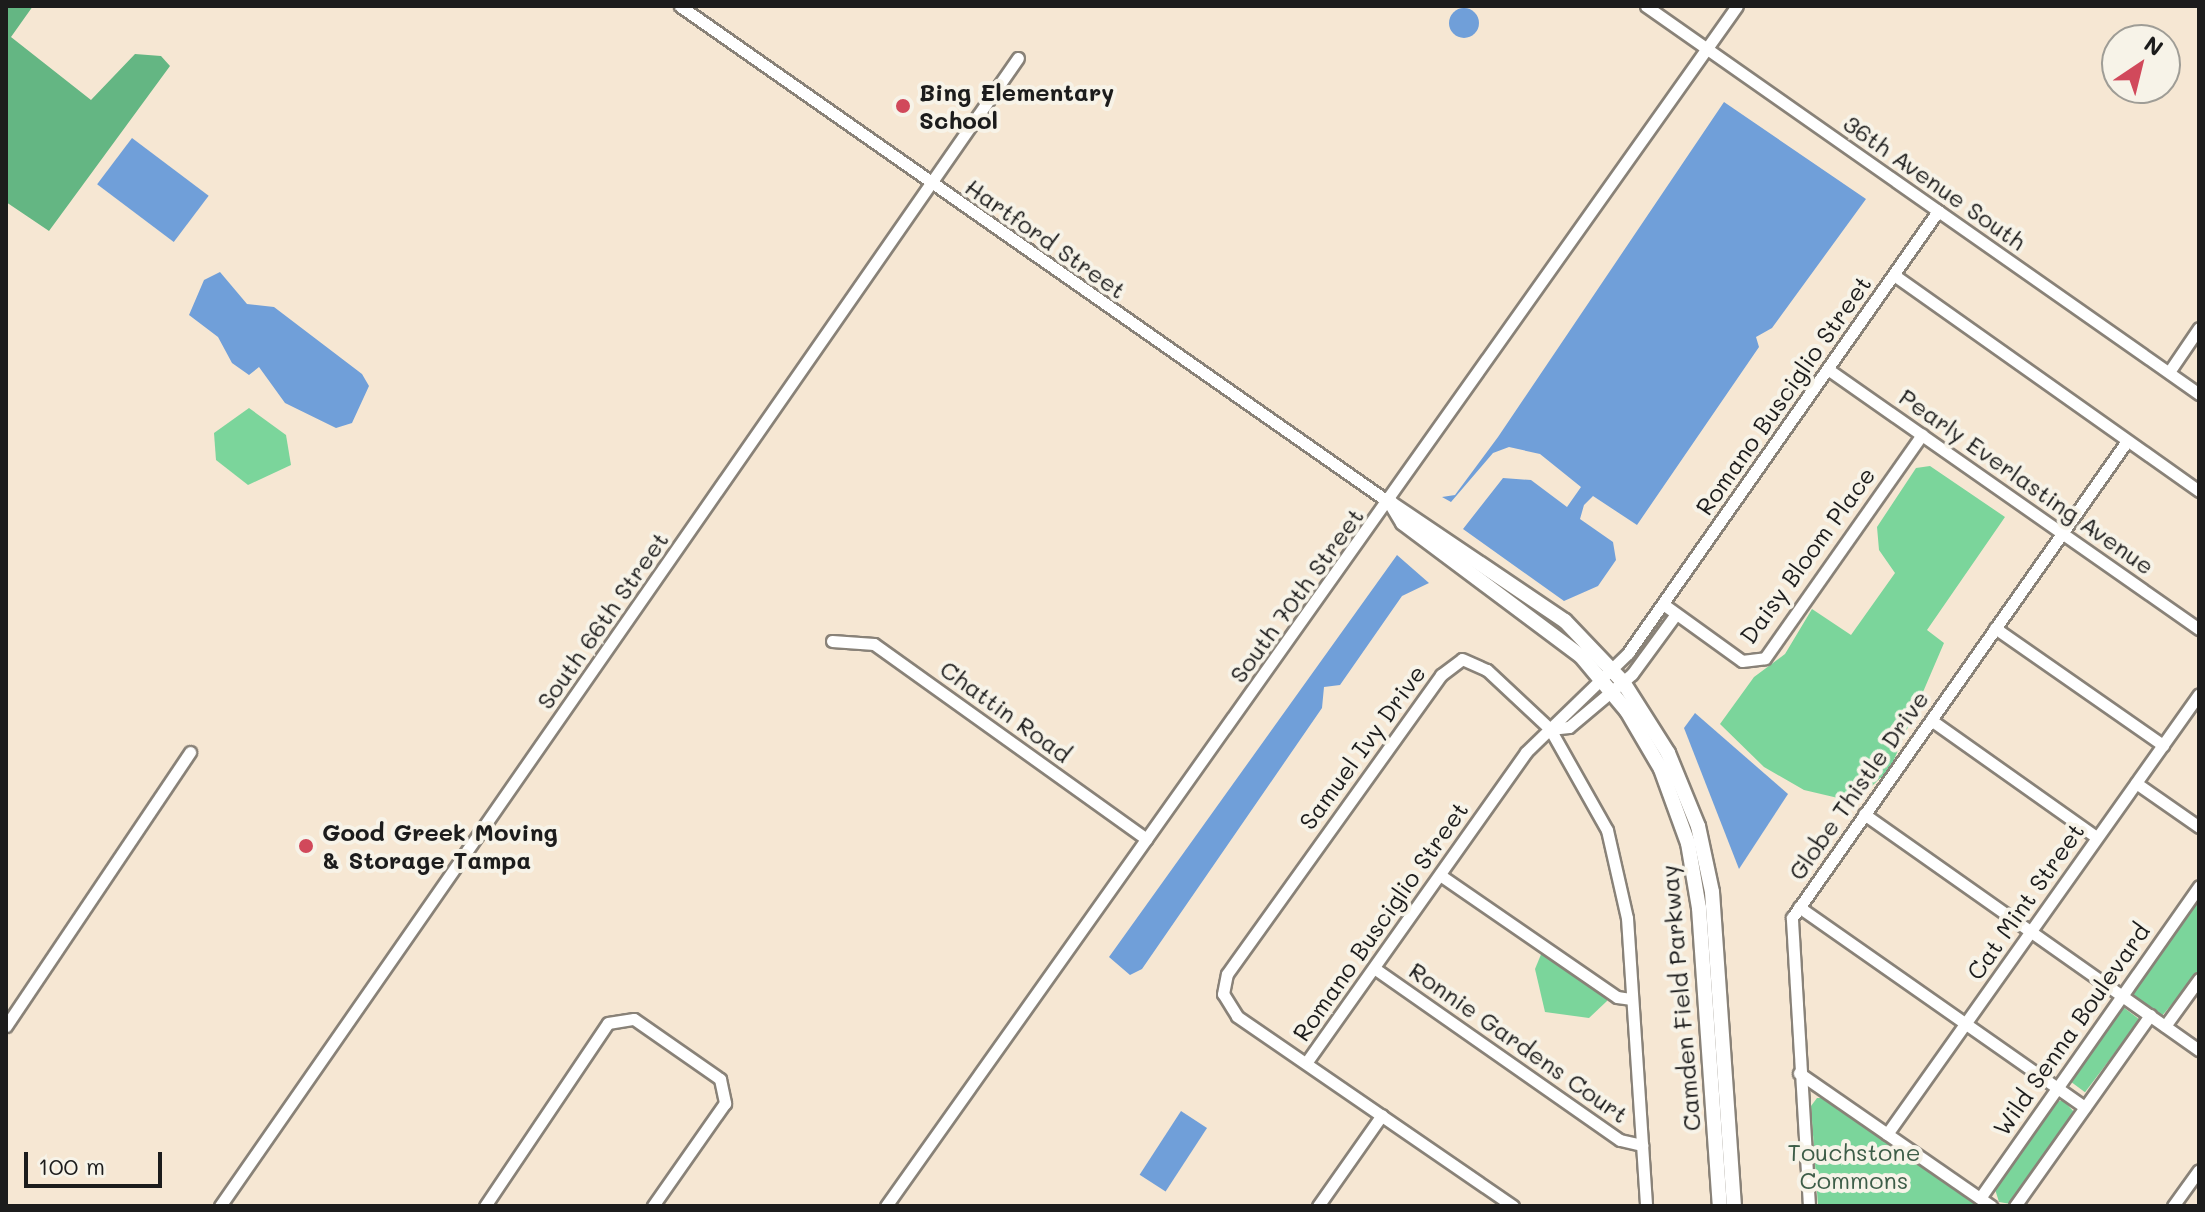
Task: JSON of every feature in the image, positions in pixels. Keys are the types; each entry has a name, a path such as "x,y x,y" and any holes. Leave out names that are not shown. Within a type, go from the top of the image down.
{"street":[{"name":"Hartford Street","path":"680,6 932,186 1390,503"},
{"name":"36th Avenue South","path":"1646,6 2199,394"},
{"name":"South 70th Street","path":"886,1206 1146,839 1390,503 1737,6"},
{"name":"South 66th Street","path":"220,1206 932,186 1018,58"},
{"name":"Romano Busciglio Street","path":"1306,1063 1440,875 1550,729 1607,674 1663,604 1938,211"},
{"path":"1894,275 2199,491"},
{"path":"2169,372 2199,328"},
{"name":"Pearly Everlasting Avenue","path":"1829,370 2199,629"},
{"name":"Daisy Bloom Place","path":"1676,614 1742,661 1765,658 1922,435"},
{"name":"Globe Thistle Drive","path":"1809,1206 1789,929 1799,907 2127,441"},
{"name":"Camden Field Parkway","path":"1390,503 1544,605 1617,686 1676,769 1706,859 1734,1206"},
{"path":"1663,604 1676,614"},
{"name":"Romano Busciglio Street","path":"1550,729 1569,727 1617,686 1676,614"},
{"path":"1995,628 2163,745"},
{"name":"Chattin Road","path":"832,641 874,644 1146,839"},
{"name":"Samuel Ivy Drive","path":"1513,1206 1237,1016 1223,985 1451,663 1473,663 1550,729 1607,830 1624,900 1646,1206"},
{"name":"Camden Field Parkway","path":"1617,686 1661,769 1691,855 1720,1206"},
{"name":"Cat Mint Street","path":"1887,1134 2199,694"},
{"path":"1931,720 2096,837"},
{"path":"6,1026 190,752"},
{"path":"2136,783 2199,827"},
{"path":"1864,814 2199,1050"},
{"path":"1440,875 1617,997 1632,999"},
{"name":"Wild Senna Boulevard","path":"1980,1198 2199,886"},
{"path":"1799,907 2085,1107"},
{"name":"Ronnie Gardens Court","path":"1374,968 1620,1140 1642,1145"},
{"path":"2165,1026 2199,979"},
{"path":"2015,1206 2150,1015"},
{"path":"485,1206 608,1023 634,1019 720,1079 725,1103 653,1206"},
{"path":"1799,1073 1991,1206"},
{"path":"1318,1206 1382,1115"},
{"path":"2173,1206 2199,1170"}],"green space":[{"path":"6,6 33,6 11,37 91,100 135,54 161,56 170,66 49,231 6,202"},
{"path":"249,408 286,435 291,465 248,485 216,460 214,433"},
{"path":"1930,466 2005,517 1927,630 1944,643 1890,769 1855,802 1804,790 1764,767 1720,724 1754,677 1785,654 1812,609 1851,635 1895,573 1879,550 1877,527 1916,468"},
{"path":"2199,894 2199,972 2161,1017 2134,998 2133,987"},
{"path":"1542,952 1607,997 1607,1001 1589,1018 1545,1012 1535,969"},
{"path":"2123,1007 2140,1020 2085,1092 2068,1080"},
{"name":"Touchstone Commons","path":"1817,1098 1826,1098 1979,1206 1818,1206 1811,1106"},
{"path":"2063,1100 2075,1113 2011,1204 1999,1202 1994,1186 2053,1103"}],"water":[{"path":"1464,8 1475,12 1479,23 1475,34 1464,38 1453,34 1449,23 1453,12"},
{"path":"1724,102 1866,199 1772,328 1756,337 1759,347 1637,525 1593,496 1584,505 1580,519 1613,542 1616,560 1598,586 1564,601 1463,529 1503,478 1531,480 1567,507 1581,487 1540,454 1509,447 1493,453 1451,502 1442,497 1455,495 1498,437"},
{"path":"132,138 209,196 174,242 97,184"},
{"path":"220,272 247,304 274,307 362,374 369,386 352,423 336,428 285,403 259,367 249,375 232,363 218,337 189,315 204,280"},
{"path":"1397,555 1429,583 1402,596 1340,685 1324,687 1322,708 1142,969 1130,975 1109,957"},
{"path":"1695,713 1788,794 1739,869 1684,728"},
{"path":"1181,1111 1207,1128 1166,1192 1140,1175"}],"place":[{"name":"Bing Elementary School","path":"903,106"},
{"name":"Good Greek Moving & Storage Tampa","path":"306,846"}]}
